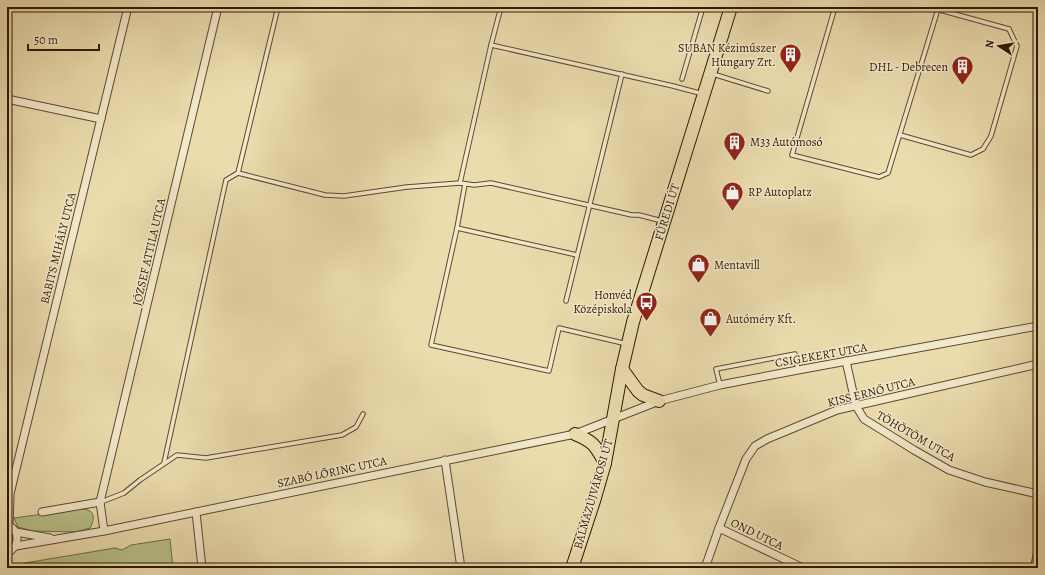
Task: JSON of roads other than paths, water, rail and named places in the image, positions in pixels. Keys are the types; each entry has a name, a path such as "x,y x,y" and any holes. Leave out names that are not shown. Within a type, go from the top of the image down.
{"main road":[{"name":"FÜREDI ÚT","path":"613,420 628,344 664,222 731,7"},
{"path":"622,369 638,391 643,395 659,401"},
{"name":"BALMAZÚJVÁROSI ÚT","path":"572,568 605,462 613,420"},
{"path":"575,434 589,440 598,450 605,462"}],"street":[{"name":"BABITS MIHÁLY UTCA","path":"7,501 10,494 128,7"},
{"name":"JÓZSEF ATTILA UTCA","path":"100,502 218,7"},
{"path":"7,99 101,119"},
{"name":"CSIGEKERT UTCA","path":"613,420 659,401 720,385 1038,326"},
{"name":"TÖHÖTÖM UTCA","path":"846,361 856,406 864,418 914,450 949,470 985,482 1038,494"},
{"name":"KISS ERNŐ UTCA","path":"719,528 746,459 755,446 766,439 836,410 1038,364"},
{"name":"SZABÓ LŐRINC UTCA","path":"16,546 104,531 575,434 613,420"},
{"path":"445,460 461,568"},
{"name":"BABITS MIHÁLY UTCA","path":"8,525 10,494"},
{"path":"42,512 100,502 104,531"},
{"path":"196,512 202,568"},
{"path":"7,553 13,550 16,546 18,537 16,532 8,525"},
{"name":"OND UTCA","path":"705,568 719,528 803,568"},
{"name":"SZABÓ LŐRINC UTCA","path":"16,532 55,539"},
{"path":"1034,568 1038,552"}],"lane":[{"path":"238,173 278,7"},
{"path":"460,183 501,7"},
{"path":"682,79 703,7"},
{"path":"835,7 792,155 879,177 888,172 938,9"},
{"path":"900,136 971,155 983,149 991,136 1017,46 1010,29 929,7"},
{"path":"491,45 622,74 704,95"},
{"path":"710,73 768,91"},
{"path":"566,301 622,74"},
{"path":"164,463 226,180 238,173 325,195 344,196 406,187 460,183 474,185 491,183 632,216 639,215 664,222"},
{"path":"465,184 458,228 431,345 549,371 559,328 628,344"},
{"path":"458,228 578,255"},
{"path":"720,385 716,369 795,354 798,370"},
{"path":"100,502 124,493 177,455 206,458 342,435 356,427 363,414"}],"place":[{"name":"SUBAN Kéziműszer Hungary Zrt.","path":"791,74"},
{"name":"DHL - Debrecen","path":"963,86"},
{"name":"M33 Autómosó","path":"735,162"},
{"name":"RP Autoplatz","path":"733,212"},
{"name":"Mentavill","path":"699,284"},
{"name":"Honvéd Középiskola","path":"647,322"},
{"name":"Autóméry Kft.","path":"711,338"}]}
